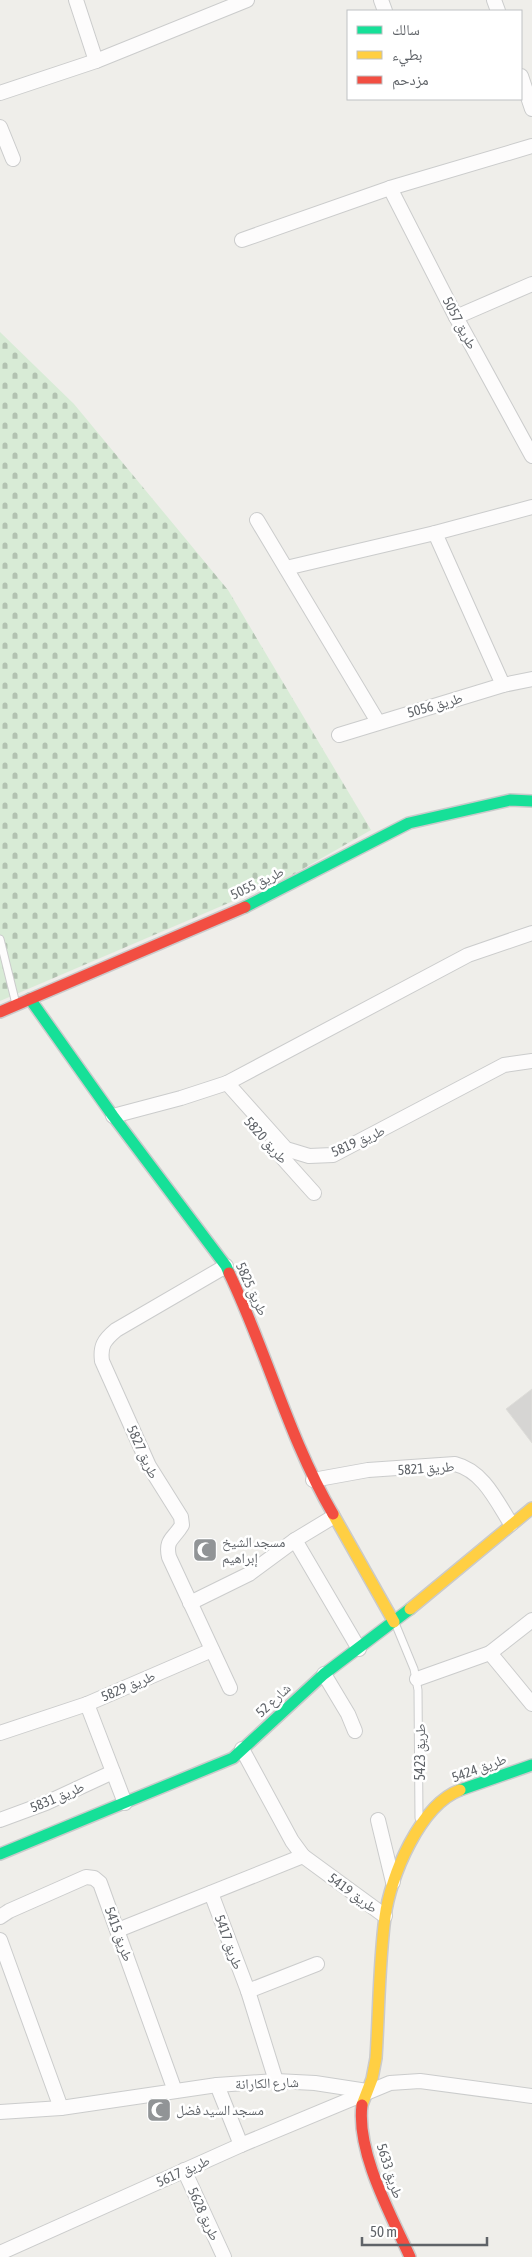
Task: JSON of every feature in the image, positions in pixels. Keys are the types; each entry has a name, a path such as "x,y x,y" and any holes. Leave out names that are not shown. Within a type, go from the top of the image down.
{"street":[{"path":"76,0 96,61"},
{"path":"0,93 96,61 247,0"},
{"path":"522,79 532,109"},
{"path":"0,127 13,159"},
{"path":"242,240 390,188 532,146"},
{"name":"طريق 5057","path":"390,188 456,317 532,456"},
{"path":"456,317 532,284"},
{"path":"286,568 435,534 532,508"},
{"path":"257,520 378,722"},
{"path":"435,534 503,686"},
{"name":"طريق 5056","path":"339,736 378,722 532,679"},
{"name":"طريق 5055","path":"0,1012 258,901 409,823 510,800 532,801"},
{"path":"112,1116 222,1085 468,955 532,933"},
{"name":"طريق 5825","path":"30,999 112,1116 226,1266 249,1315 313,1480 394,1622"},
{"name":"طريق 5819","path":"222,1085 286,1149 309,1156 333,1155 504,1065 532,1060"},
{"name":"طريق 5820","path":"222,1085 314,1193"},
{"name":"طريق 5827","path":"226,1266 116,1330 100,1348 102,1361 149,1466 181,1517 182,1526 170,1540 167,1547 169,1556 230,1688"},
{"name":"طريق 5821","path":"313,1480 368,1470 455,1464 468,1467 478,1476 511,1524"},
{"name":"شارع 52","path":"0,1854 220,1765 242,1749 324,1674 394,1622 532,1508"},
{"path":"190,1603 250,1574 295,1540 333,1517"},
{"path":"295,1540 360,1649"},
{"path":"417,1679 490,1653 532,1620"},
{"name":"طريق 5829","path":"125,1803 86,1704 212,1650"},
{"path":"490,1653 532,1704"},
{"path":"324,1674 348,1714 355,1731"},
{"path":"0,1733 86,1704"},
{"name":"طريق 5419","path":"242,1749 292,1841 303,1856 385,1916 376,2058 367,2091"},
{"name":"طريق 5424","path":"419,1826 433,1809 453,1793 532,1765"},
{"name":"طريق 5831","path":"0,1820 46,1804 113,1772"},
{"name":"طريق 5423","path":"378,1820 392,1882"},
{"name":"طريق 5423","path":"385,1916 392,1882 419,1826"},
{"path":"118,1930 303,1856"},
{"name":"طريق 5415","path":"0,1918 9,1911 86,1877 94,1878 100,1883 175,2090"},
{"name":"طريق 5417","path":"211,1893 248,1991 276,2081"},
{"path":"0,1940 60,2108"},
{"path":"248,1991 318,1964"},
{"name":"شارع الكارانة","path":"0,2112 60,2108 175,2090 276,2081 315,2083 367,2091 390,2083 420,2081 532,2096"},
{"path":"217,2085 241,2145"},
{"name":"طريق 5617","path":"0,2253 184,2170 367,2091"},
{"name":"طريق 5633","path":"367,2091 362,2101 360,2118 368,2157 380,2195 410,2257"},
{"name":"طريق 5628","path":"184,2170 224,2257"}],"lane":[{"path":"0,939 16,1005"},
{"name":"طريق 5423","path":"394,1622 417,1679 420,1702 419,1826"}],"green space":[{"path":"0,332 74,404 228,590 371,830 287,878 0,1001"}],"building":[{"path":"532,1389 532,1443 506,1409"}],"traffic: fast":[{"path":"245,907 409,823 510,800 532,801"},
{"path":"30,999 113,1116 226,1266 229,1273"},
{"path":"0,1854 233,1758 324,1674 410,1609"},
{"path":"460,1790 532,1765"}],"traffic: slow":[{"path":"410,1609 532,1508"},
{"path":"333,1514 394,1622"},
{"path":"362,2105 372,2079 376,2058 383,1934 393,1882 409,1844 420,1826 445,1798 460,1790"}],"traffic: jam":[{"path":"0,1012 245,907"},
{"path":"229,1273 243,1303 291,1426 317,1485 333,1514"},
{"path":"362,2105 364,2143 370,2163 385,2203 410,2257"}],"place":[{"name":"مسجد الشيخ إبراهيم","path":"205,1550"},
{"name":"مسجد السيد فضل","path":"159,2110"}]}
